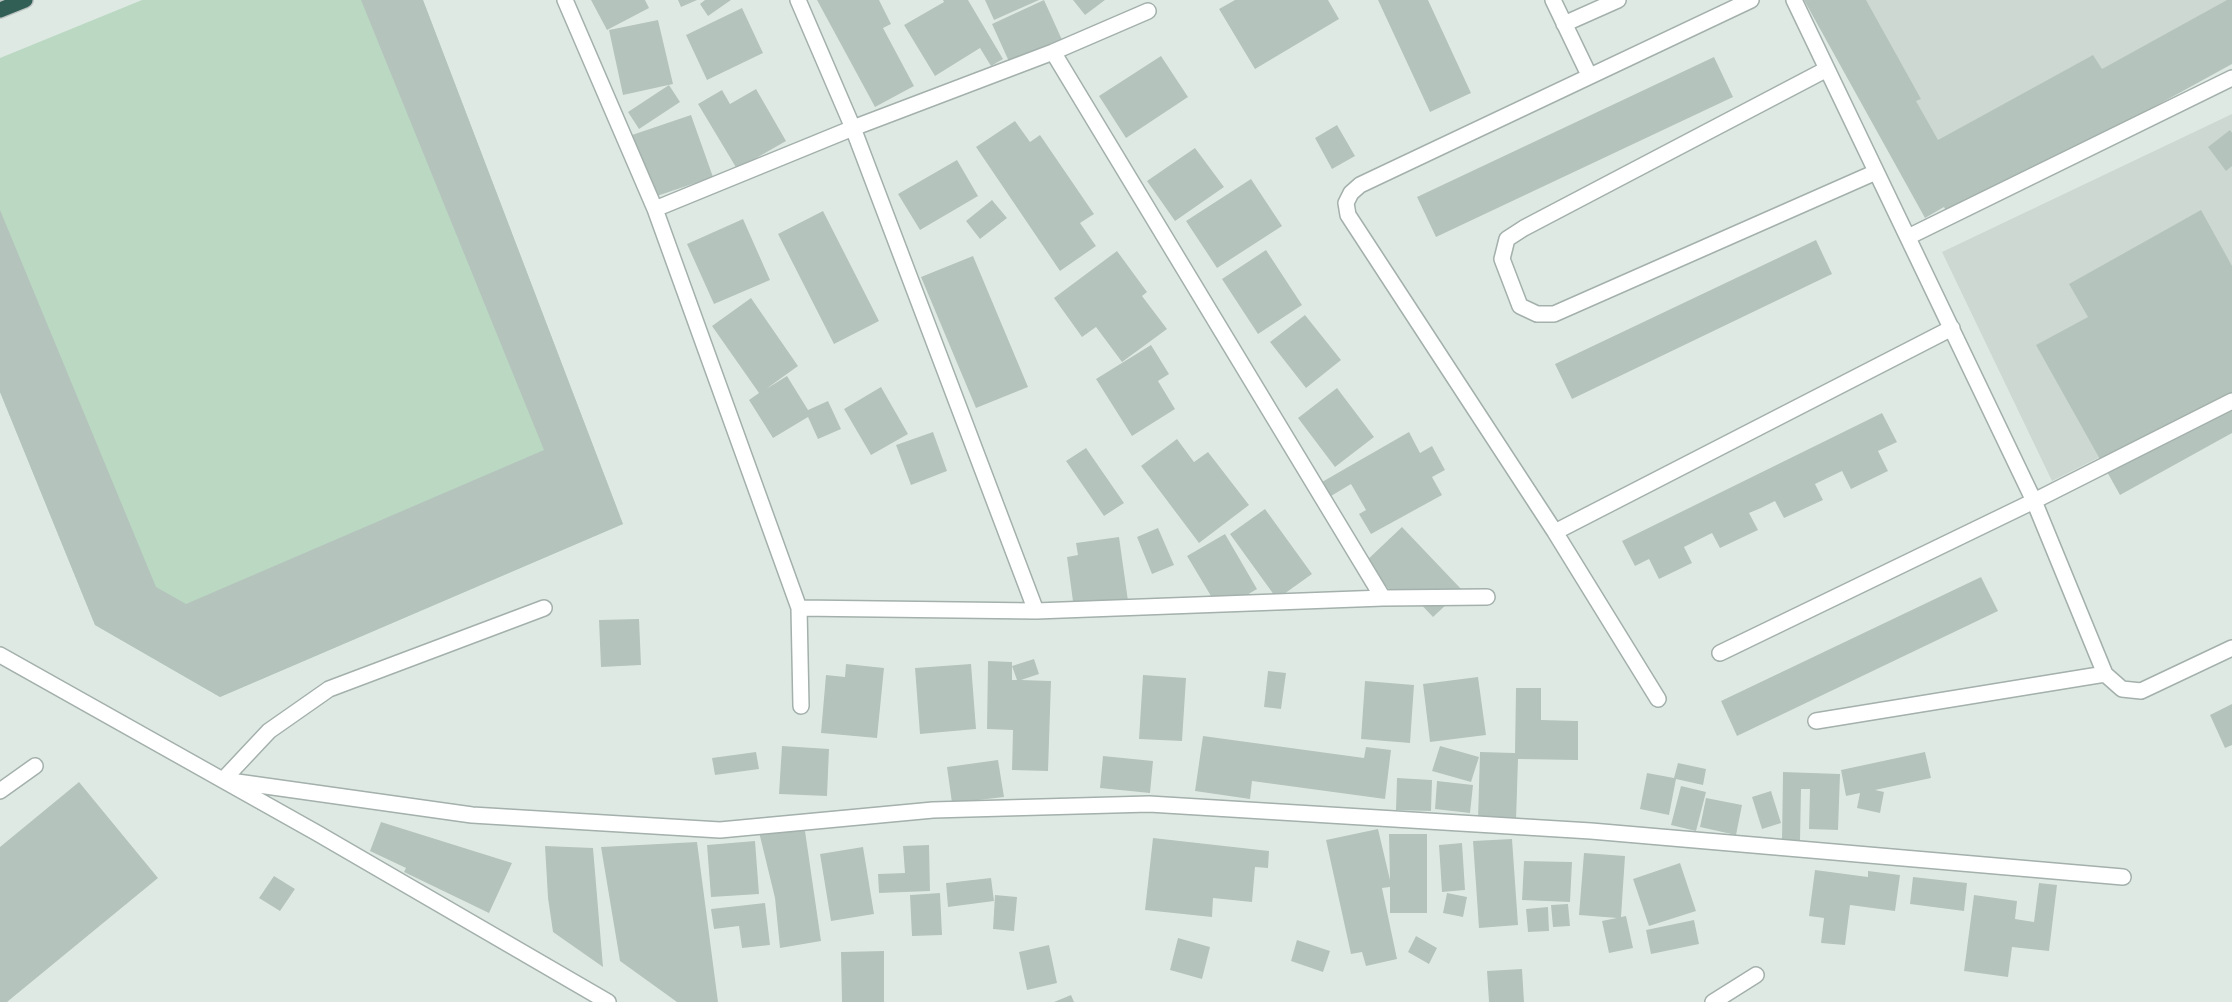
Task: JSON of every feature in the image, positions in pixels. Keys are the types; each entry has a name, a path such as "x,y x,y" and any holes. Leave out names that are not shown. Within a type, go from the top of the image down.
{"highway":[{"path":"0,10 25,0"}],"street":[{"path":"565,0 655,209 799,608 800,706"},
{"path":"798,0 853,128 1036,612"},
{"path":"1553,0 1589,75"},
{"path":"1564,24 1618,0"},
{"path":"1658,699 1555,532 1348,215 1346,203 1351,193 1360,185 1589,75 1752,0"},
{"path":"1794,0 2034,501 2105,674 2122,688 2141,691 2232,648"},
{"path":"655,209 853,128 1053,52 1148,11"},
{"path":"1053,52 1384,598"},
{"path":"1827,69 1524,228 1507,239 1502,259 1520,306 1537,314 1554,314 1876,172"},
{"path":"1908,236 2232,78"},
{"path":"1555,532 1952,328"},
{"path":"1720,653 2034,501 2232,401"},
{"path":"799,608 1036,612 1384,598 1487,597"},
{"path":"224,780 269,731 329,689 544,608"},
{"path":"0,655 224,780 608,1002"},
{"path":"1816,721 2105,674"},
{"path":"0,791 35,766"},
{"path":"224,780 472,815 720,830 933,810 1149,804 1591,831 2123,877"},
{"path":"1713,1002 1756,975"}],"shaded area":[{"path":"1815,0 2232,0 1922,208"},
{"path":"2232,114 2232,391 2052,481 1942,252"}],"green space":[{"path":"142,0 423,0 623,524 220,697 95,625 0,392 0,58"}],"building":[{"path":"361,0 423,0 623,524 220,697 95,625 0,392 0,210 156,587 186,604 544,450"},
{"path":"591,0 645,0 649,8 607,30"},
{"path":"678,0 697,0 681,7"},
{"path":"705,0 731,0 708,16 700,4"},
{"path":"817,0 879,0 891,24 883,28 914,86 875,107"},
{"path":"943,0 968,0 1003,59 991,66 980,48 935,76 904,25 944,2"},
{"path":"985,0 1039,0 994,20"},
{"path":"1044,0 1063,42 1011,66 992,24"},
{"path":"1073,0 1105,0 1085,15"},
{"path":"1235,0 1328,0 1339,19 1255,69 1219,9"},
{"path":"1378,0 1428,0 1471,93 1430,112"},
{"path":"1804,0 1866,0 1921,99 1916,101 1938,140 2093,55 2102,69 2227,0 2232,0 2232,64 1950,219 1944,207 1925,218"},
{"path":"742,8 763,53 707,80 686,35"},
{"path":"658,20 673,84 623,95 609,30"},
{"path":"1161,56 1188,97 1126,138 1099,96"},
{"path":"1714,57 1733,97 1436,237 1417,197"},
{"path":"669,85 680,102 639,129 628,112"},
{"path":"756,89 786,141 737,169 698,104 722,90 730,104"},
{"path":"691,115 713,177 654,197 632,135"},
{"path":"1015,121 1030,142 1040,135 1094,214 1080,223 1096,246 1060,271 976,147"},
{"path":"1337,125 1355,156 1332,169 1315,138"},
{"path":"2230,130 2232,133 2232,166 2226,171 2208,147"},
{"path":"1195,148 1224,187 1175,221 1147,181"},
{"path":"957,160 978,196 920,230 898,194"},
{"path":"1251,179 1282,226 1217,268 1186,221"},
{"path":"992,200 1007,218 980,239 966,221"},
{"path":"2201,210 2232,266 2232,433 2120,495 2036,345 2088,317 2069,284"},
{"path":"823,211 879,321 834,344 778,234"},
{"path":"743,219 770,280 714,304 687,244"},
{"path":"1816,240 1832,274 1572,399 1555,364"},
{"path":"1266,250 1302,305 1258,334 1222,279"},
{"path":"1117,251 1147,292 1142,296 1167,329 1122,362 1096,327 1082,337 1054,298"},
{"path":"973,256 1028,387 976,408 921,277"},
{"path":"751,298 798,366 766,389 787,376 808,410 828,401 841,429 818,439 808,417 773,438 749,400 759,393 712,326"},
{"path":"1305,315 1341,360 1306,388 1270,342"},
{"path":"1151,345 1169,374 1158,381 1175,409 1132,436 1096,379"},
{"path":"881,387 908,434 871,455 844,409"},
{"path":"1337,388 1374,437 1335,467 1298,418"},
{"path":"1882,413 1897,442 1878,451 1888,471 1851,489 1842,471 1815,484 1823,500 1784,518 1775,501 1749,513 1758,530 1720,548 1712,533 1684,547 1692,563 1659,579 1649,559 1635,566 1622,541"},
{"path":"933,432 947,471 911,485 896,445"},
{"path":"1409,432 1420,453 1432,446 1445,470 1432,477 1442,495 1371,534 1359,514 1366,510 1351,484 1331,496 1322,482"},
{"path":"1177,439 1194,462 1208,452 1249,505 1199,543 1141,466"},
{"path":"1086,448 1124,503 1104,516 1066,461"},
{"path":"1265,509 1312,574 1277,599 1230,534"},
{"path":"1402,527 1462,590 1433,617 1413,596 1403,604 1364,563"},
{"path":"1158,528 1174,565 1152,574 1137,537"},
{"path":"1225,534 1257,589 1220,611 1187,556"},
{"path":"1119,537 1129,608 1075,616 1067,557 1078,555 1076,543"},
{"path":"1981,577 1998,611 1737,736 1721,701"},
{"path":"639,619 641,665 601,667 599,620"},
{"path":"1034,659 1039,674 1021,680 1051,681 1048,771 1012,770 1013,730 987,729 988,661 1012,662 1012,666","holes":["1012,666 1017,680 1012,680"]},
{"path":"846,664 884,668 877,738 821,733 826,675 845,677"},
{"path":"971,664 976,729 920,734 915,668"},
{"path":"1268,671 1286,673 1281,709 1264,707"},
{"path":"1143,675 1186,678 1182,741 1139,739"},
{"path":"1478,677 1486,735 1430,742 1423,684"},
{"path":"1365,681 1414,685 1410,743 1361,739"},
{"path":"1516,688 1541,688 1541,720 1578,721 1578,760 1518,759 1516,821 1478,820 1480,752 1515,753"},
{"path":"2232,704 2232,745 2225,748 2210,715"},
{"path":"1203,736 1364,758 1366,747 1391,750 1385,799 1252,781 1250,799 1195,791"},
{"path":"782,746 829,749 827,796 779,794"},
{"path":"1440,746 1479,757 1471,782 1432,771"},
{"path":"756,752 759,769 715,775 712,758"},
{"path":"1925,752 1931,778 1875,790 1884,792 1880,813 1857,808 1860,793 1846,796 1841,770"},
{"path":"1103,756 1153,761 1150,793 1100,788"},
{"path":"998,760 1004,797 952,803 947,767"},
{"path":"1678,763 1706,769 1703,785 1676,779 1669,815 1640,809 1647,773 1674,778"},
{"path":"1783,772 1840,774 1838,830 1809,829 1810,789 1801,789 1800,841 1782,840"},
{"path":"1397,778 1432,780 1431,811 1396,810"},
{"path":"1437,781 1473,785 1470,813 1435,809"},
{"path":"79,782 158,878 7,1002 0,1002 0,847"},
{"path":"1681,786 1706,792 1696,831 1671,825"},
{"path":"1771,791 1781,823 1762,829 1752,797"},
{"path":"1706,798 1742,805 1736,835 1700,827"},
{"path":"381,822 512,863 489,913 404,872 406,868 370,851"},
{"path":"1378,829 1390,880 1389,834 1427,834 1427,913 1390,913 1390,887 1382,888 1397,959 1366,966 1362,952 1351,954 1326,840"},
{"path":"805,831 821,941 780,948 775,898 759,832"},
{"path":"1153,838 1269,851 1268,868 1255,867 1252,902 1213,898 1212,917 1145,910"},
{"path":"1512,839 1518,925 1479,928 1473,841"},
{"path":"755,841 759,894 711,897 707,845"},
{"path":"697,842 718,1002 677,1002 620,961 601,847"},
{"path":"1462,843 1465,890 1442,892 1439,845"},
{"path":"929,845 930,891 879,893 878,874 905,873 903,846"},
{"path":"545,846 593,848 603,967 553,932 548,898"},
{"path":"863,847 874,914 831,921 820,854"},
{"path":"1584,853 1625,856 1621,917 1626,916 1633,948 1609,953 1602,921 1617,918 1579,915"},
{"path":"1524,861 1572,862 1570,902 1522,900"},
{"path":"1680,863 1696,911 1649,926 1633,879"},
{"path":"1815,870 1868,877 1868,871 1900,875 1895,911 1850,905 1845,945 1821,943 1824,918 1809,916"},
{"path":"274,876 295,889 280,911 259,898"},
{"path":"1913,877 1967,883 1964,911 1910,904"},
{"path":"991,878 994,901 948,907 946,883"},
{"path":"2039,883 2057,885 2049,951 2012,947 2008,977 1964,971 1974,895 2017,901 2015,919 2034,922"},
{"path":"940,893 942,935 912,936 910,895"},
{"path":"1447,893 1467,897 1463,917 1443,913"},
{"path":"995,895 1017,897 1014,931 993,929"},
{"path":"765,903 770,945 742,948 739,926 714,929 711,909"},
{"path":"1568,904 1570,926 1553,927 1551,905"},
{"path":"1548,907 1549,931 1528,932 1526,909"},
{"path":"1694,920 1699,944 1651,954 1646,930"},
{"path":"1416,936 1437,948 1429,964 1408,952"},
{"path":"1178,938 1210,947 1202,979 1170,970"},
{"path":"1297,940 1330,951 1323,972 1291,961"},
{"path":"1049,945 1057,983 1027,990 1019,952"},
{"path":"884,951 884,1002 842,1002 841,952"},
{"path":"1522,969 1524,1002 1489,1002 1487,971"},
{"path":"1071,995 1074,1002 1054,1002"}]}
